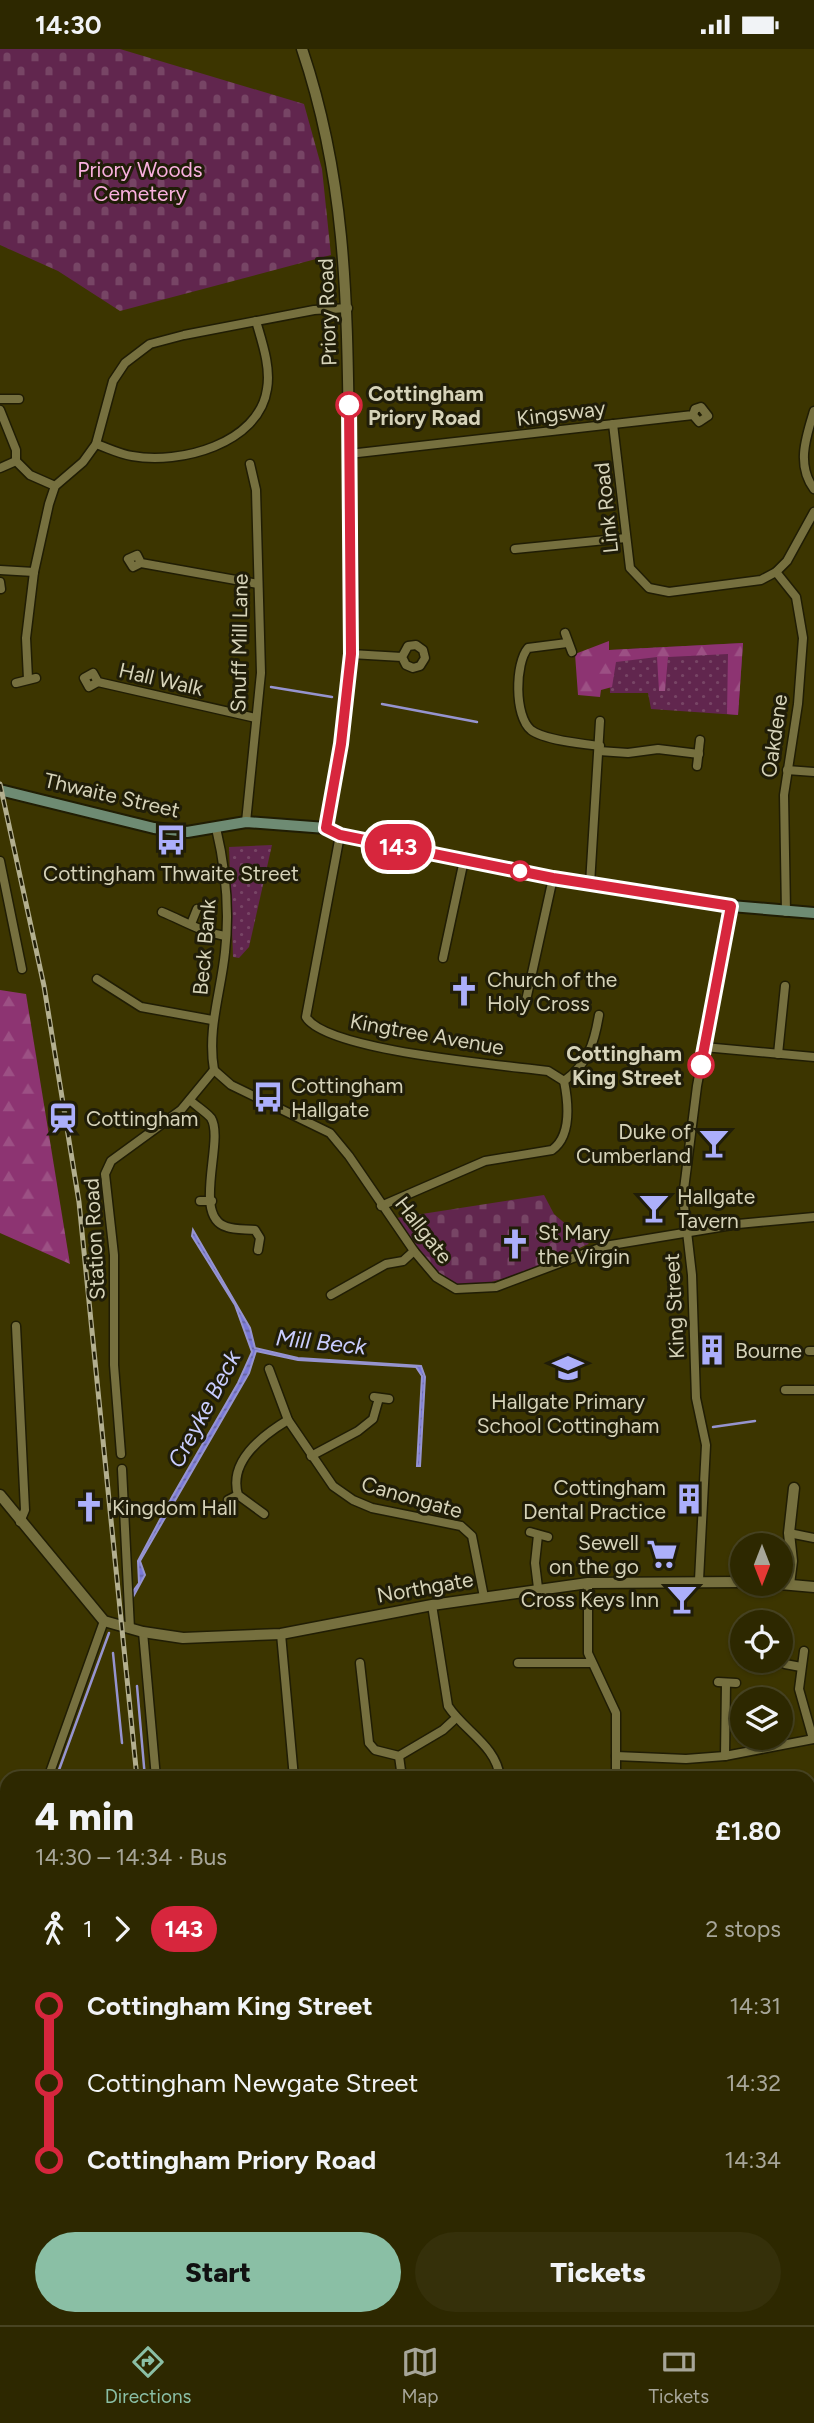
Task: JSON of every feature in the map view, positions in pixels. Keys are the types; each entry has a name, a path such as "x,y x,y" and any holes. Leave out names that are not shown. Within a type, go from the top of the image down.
{"main road":[{"name":"Thwaite Street","path":"0,790 154,828 187,832 246,822 326,828"},
{"path":"326,828 340,835 553,878 731,906 814,913"}],"street":[{"name":"Priory Road","path":"302,49 324,125 337,190 348,308 351,654 341,744 326,828"},
{"path":"16,683 32,679 26,638 34,572 55,486 83,461 96,444 113,381 125,363 150,344 314,310 348,308"},
{"path":"96,444 133,457 156,458 205,450 247,428 261,413 268,388 266,360 256,321"},
{"path":"0,400 19,399"},
{"path":"813,409 803,445 808,481 814,489"},
{"path":"0,410 16,450 16,461 30,475 55,486"},
{"name":"Kingsway","path":"349,454 693,415"},
{"name":"Link Road","path":"613,424 630,568 649,587 669,592 741,585 776,572"},
{"path":"0,468 16,461"},
{"name":"Snuff Mill Lane","path":"246,822 261,673 256,490 250,464"},
{"path":"776,572 787,561 814,512"},
{"path":"515,549 626,538"},
{"path":"141,563 258,584"},
{"path":"0,571 34,572"},
{"name":"Oakdene","path":"776,572 796,597 803,638 798,704 783,795 786,912"},
{"path":"0,582 1,589"},
{"path":"565,633 572,652"},
{"path":"567,643 528,647 521,655 517,687 531,730 628,753 658,749 699,754"},
{"path":"351,654 402,657"},
{"name":"Hall Walk","path":"98,682 256,718"},
{"path":"590,884 600,720"},
{"path":"697,766 700,740"},
{"path":"787,770 814,772"},
{"name":"Beck Bank","path":"214,1070 211,1049 212,1020 229,905 225,865 216,828"},
{"name":"Kingtree Avenue","path":"340,835 306,1017 311,1025 360,1044 548,1070 564,1081"},
{"path":"443,958 464,860"},
{"path":"0,861 22,969"},
{"path":"525,1005 553,878"},
{"name":"King Street","path":"699,1580 706,1445 696,1398 684,1197 704,1047 731,906"},
{"path":"191,924 197,909"},
{"path":"162,912 191,924 200,932 225,936"},
{"path":"97,979 141,1007 212,1020"},
{"path":"778,1054 785,986"},
{"path":"381,1206 485,1161 552,1150 564,1137 567,1096 564,1081 580,1069 585,1061 598,1020 607,1025"},
{"path":"704,1047 814,1057"},
{"name":"Station Road","path":"121,1454 114,1365 114,1255 105,1174 111,1161 190,1100 214,1070"},
{"name":"Hallgate","path":"214,1070 231,1085 330,1133 349,1156 414,1251 436,1277 456,1289 496,1287 606,1246 738,1224 814,1217"},
{"path":"190,1100 211,1119 215,1135 210,1175 212,1201 218,1221 226,1227 255,1230 260,1238 258,1250"},
{"path":"200,1201 212,1201"},
{"path":"331,1295 341,1287 352,1286 386,1264 404,1261 414,1251"},
{"path":"335,1277 341,1287"},
{"path":"16,1326 25,1510 20,1522"},
{"name":"Canongate","path":"269,1367 288,1420 333,1486 353,1500 372,1508 460,1526 472,1536 484,1597"},
{"path":"785,1390 814,1390"},
{"path":"311,1456 373,1419 376,1398 389,1399"},
{"path":"264,1514 238,1495 236,1479 240,1466 257,1441 288,1420"},
{"path":"122,1469 130,1629"},
{"path":"789,1533 794,1488"},
{"path":"228,1500 238,1495"},
{"path":"0,1496 104,1621 50,1771"},
{"path":"538,1588 534,1533 548,1537"},
{"path":"793,1534 814,1538"},
{"name":"Northgate","path":"104,1621 143,1632 183,1638 281,1634 538,1588 588,1583 730,1581"},
{"path":"588,1583 590,1663 617,1713 616,1771"},
{"path":"793,1585 814,1587"},
{"path":"432,1605 444,1691 456,1718 488,1748 499,1771"},
{"path":"143,1632 155,1771"},
{"path":"281,1634 293,1771"},
{"path":"616,1756 686,1759 725,1756 813,1739 799,1689 804,1651"},
{"path":"517,1663 590,1663"},
{"path":"793,1666 801,1667"},
{"path":"358,1670 369,1743 375,1750 398,1756 443,1730 456,1718"},
{"path":"725,1756 722,1683 736,1683"},
{"path":"398,1756 401,1771"}],"green space":[{"name":"Priory Woods Cemetery","path":"0,49 120,49 304,104 322,169 331,255 120,311 58,271 0,245"},
{"path":"609,641 609,650 743,643 738,715 727,714 728,654 668,657 665,691 659,691 657,657 616,662 612,687 601,690 600,697 578,695 575,654"},
{"path":"743,643 738,715 651,709 648,693 610,693 609,650"},
{"path":"272,845 249,947 239,958 233,957 229,847"},
{"path":"0,990 26,994 70,1264 0,1233"},
{"path":"544,1195 554,1214 589,1244 520,1273 481,1284 464,1286 443,1277 421,1254 396,1218"}],"shaded area":[{"path":"193,1230 250,1328 255,1348 298,1358 421,1366 425,1377 420,1466 417,1466 422,1376 416,1367 298,1360 256,1351 249,1373 140,1561 145,1575 133,1597 131,1594 139,1583 138,1561 238,1383 252,1352 235,1305 192,1236"}],"waterway":[{"path":"271,687 332,697"},
{"path":"382,704 477,722"},
{"path":"713,1427 755,1421"},
{"name":"Creyke Beck","path":"59,1771 109,1633"},
{"path":"113,1653 122,1743"},
{"path":"137,1686 144,1771"}],"railway":[{"path":"0,784 44,986 79,1202 136,1771"}],"bus line":[{"name":"143","path":"349,405 351,654 341,744 326,828 340,835 545,877 731,906 701,1065"}],"place":[{"name":"Cottingham Priory Road","path":"349,405"},
{"name":"Cottingham Thwaite Street","path":"171,840"},
{"name":"Church of the Holy Cross","path":"464,991"},
{"name":"Cottingham King Street","path":"701,1065"},
{"name":"Cottingham Hallgate","path":"268,1097"},
{"name":"Cottingham","path":"63,1118"},
{"name":"Duke of Cumberland","path":"714,1143"},
{"name":"Hallgate Tavern","path":"654,1208"},
{"name":"St Mary the Virgin","path":"515,1244"},
{"name":"Bourne","path":"712,1350"},
{"name":"Hallgate Primary School Cottingham","path":"568,1368"},
{"name":"Cottingham Dental Practice","path":"689,1499"},
{"name":"Kingdom Hall","path":"89,1507"},
{"name":"Sewell on the go","path":"662,1554"},
{"name":"Cross Keys Inn","path":"682,1599"}],"water label":[{"name":"Mill Beck","path":"321,1342"}]}
